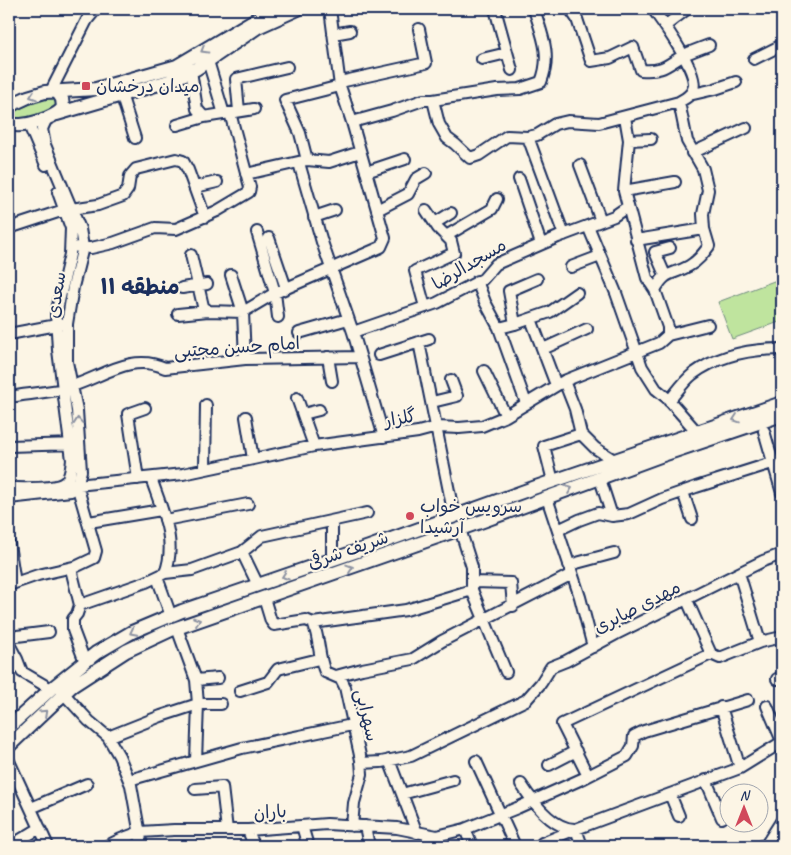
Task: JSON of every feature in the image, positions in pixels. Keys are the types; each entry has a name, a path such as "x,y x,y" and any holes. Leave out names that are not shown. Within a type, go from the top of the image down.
{"main road":[{"path":"10,125 28,124 121,94 169,81 208,61 258,28 298,9"},
{"path":"10,105 28,98 55,92 96,89 177,66 270,10"},
{"path":"52,116 63,107 62,99 55,92"},
{"name":"شریف شرقی","path":"9,728 51,689 85,662 132,632 258,585 697,432 761,422 782,403"},
{"name":"شریف شرقی","path":"9,746 72,686 126,651 177,628 460,529 660,456 782,415"},
{"path":"364,548 370,561"}],"street":[{"path":"55,92 87,20 96,9"},
{"path":"178,314 243,312 286,288 380,247 385,238 340,84 330,9"},
{"path":"495,9 512,70"},
{"path":"352,122 423,100 497,90 520,89 541,82 545,72 547,56 534,9"},
{"path":"570,9 577,20 591,61 610,58 633,47 641,70 653,71 670,65 684,55 709,45"},
{"path":"433,100 439,124 447,138 470,158 478,155 506,136 528,137 537,135 555,124 568,121 599,123 679,102 694,89 694,82 684,55 654,9"},
{"path":"665,26 687,9"},
{"path":"384,437 353,332 314,217 303,161 300,133 285,100 340,84 426,64 419,29"},
{"path":"334,34 350,31"},
{"path":"754,59 782,45"},
{"path":"482,59 507,53"},
{"path":"70,246 91,248 113,244 155,228 176,229 205,217 250,192 231,113 208,61"},
{"path":"231,113 236,79 287,67"},
{"path":"191,71 197,109 204,117"},
{"path":"689,95 736,82"},
{"path":"121,94 136,138"},
{"path":"655,290 665,275 691,265 701,257 709,246 704,229 704,214 708,190 703,169 692,153 687,141 679,102"},
{"path":"178,125 204,117 254,109"},
{"name":"سعدی","path":"52,116 42,129 45,145 68,209 71,228 70,254 56,314 62,324 67,362 67,387 77,410 71,470 66,481"},
{"path":"625,116 629,140 624,192 647,278 655,290 668,327 668,335"},
{"name":"سعدی","path":"28,124 60,196 80,229 83,247 62,324"},
{"path":"692,153 746,128"},
{"path":"528,137 564,235"},
{"path":"629,140 651,140"},
{"path":"246,174 303,161 329,162 360,152"},
{"path":"9,228 68,209 98,205 123,196 128,189 130,176 136,169 176,159 183,161 188,170 205,217"},
{"path":"366,172 405,159"},
{"path":"580,165 600,222"},
{"path":"377,210 408,194 416,179 426,173"},
{"path":"518,179 540,244"},
{"path":"195,187 217,182"},
{"path":"624,192 675,182"},
{"path":"446,236 492,209 497,200"},
{"name":"مسجدالرضا","path":"353,332 436,303 482,278 496,264 540,244 614,216 627,207"},
{"path":"314,217 335,210"},
{"path":"424,308 415,271 454,253 451,241 426,210"},
{"path":"435,223 451,213"},
{"path":"588,226 616,293 642,367 656,389 697,432"},
{"path":"636,240 704,229"},
{"path":"257,232 275,294 278,317"},
{"path":"270,238 286,288"},
{"path":"665,275 655,252 670,248"},
{"path":"191,255 203,285 203,306 208,312"},
{"path":"571,267 600,256"},
{"path":"231,275 243,312 245,359"},
{"path":"515,324 509,291 537,279"},
{"path":"477,281 485,302 499,328 526,403"},
{"path":"182,288 203,285"},
{"path":"499,328 550,312 577,293"},
{"path":"299,333 348,319"},
{"path":"531,319 543,350 575,409 581,434 595,448 614,460"},
{"path":"9,334 62,324"},
{"name":"گلزار","path":"77,485 184,474 314,446 418,432 437,427 482,426 506,416 560,383 660,343 668,335 708,325"},
{"path":"543,350 587,329"},
{"path":"379,355 424,341 432,402 454,516"},
{"path":"669,401 691,375 719,359 744,353 782,349"},
{"path":"328,357 332,381"},
{"name":"امام حسن مجتبی","path":"9,397 67,387 129,363 153,363 165,368 245,359 360,357"},
{"path":"484,371 506,416"},
{"path":"432,402 457,396 451,380"},
{"path":"298,398 314,446"},
{"path":"205,469 206,405"},
{"path":"138,479 128,414 145,408"},
{"path":"303,414 319,410"},
{"path":"246,417 253,459"},
{"path":"761,422 782,493"},
{"path":"553,481 544,446 581,434"},
{"path":"9,446 75,444"},
{"name":"سعدی","path":"75,444 81,471 77,485"},
{"path":"558,530 598,513 612,516 629,514 683,492 772,463"},
{"path":"151,478 169,535 169,565 161,575"},
{"path":"9,488 58,486 66,481 77,485"},
{"path":"601,482 612,516"},
{"path":"9,498 71,491 77,485"},
{"path":"9,544 12,584 38,574 73,568 94,558 96,551 77,485"},
{"path":"683,492 692,519"},
{"name":"مهدی صابری","path":"547,498 571,570 593,647 782,554"},
{"path":"88,522 248,504"},
{"path":"80,605 161,575 192,570 242,552 262,536 368,513"},
{"path":"332,521 332,560"},
{"path":"460,529 472,568 472,586 506,672"},
{"path":"242,552 258,585"},
{"path":"336,676 413,659 442,641 512,606 571,570 614,553"},
{"path":"73,568 71,569 80,605 73,619 72,630 85,662"},
{"path":"740,573 760,642"},
{"path":"161,575 171,616"},
{"path":"264,598 274,625 306,620 313,623 406,610 472,586 510,583 512,606"},
{"path":"687,600 712,654 720,658 760,642 782,637"},
{"path":"240,691 268,682 278,669 320,659 318,634 313,623"},
{"path":"177,628 196,680 198,704 196,761"},
{"path":"9,637 48,632"},
{"path":"9,644 22,672 51,689"},
{"path":"361,763 411,756 526,700 541,684 550,667 593,647"},
{"path":"588,776 562,724 712,654"},
{"name":"سهرابی","path":"320,659 325,672 341,679 345,687 361,763 362,774 354,803 352,826"},
{"path":"196,680 218,678"},
{"path":"64,694 77,709 108,737 118,756 129,780 142,846"},
{"path":"421,846 438,841 532,802 627,756 633,746 634,736 644,731 748,700"},
{"path":"108,737 198,704 222,704"},
{"path":"542,843 740,768 782,741 767,706"},
{"path":"721,707 740,768"},
{"path":"129,780 242,748 352,725"},
{"path":"549,765 576,751"},
{"path":"389,760 417,834"},
{"path":"9,761 48,846"},
{"path":"476,761 516,846"},
{"path":"402,794 453,780"},
{"path":"706,780 718,808"},
{"path":"30,808 87,784"},
{"path":"521,784 532,802 558,825 568,829 576,829"},
{"path":"195,789 222,787 227,830"},
{"path":"670,794 679,816"},
{"path":"762,846 766,845 782,820"},
{"name":"باران","path":"107,846 140,832 248,830 327,824 397,828 438,841"},
{"path":"302,826 308,846"},
{"path":"365,826 369,846"},
{"path":"10,846 40,828"},
{"path":"465,829 472,846"},
{"path":"576,829 582,846"},
{"path":"248,830 254,846"}],"green space":[{"path":"51,96 56,99 59,106 55,111 16,122 13,117 14,111"},
{"path":"782,278 782,321 732,339 718,302"}],"place":[{"name":"میدان درخشان","path":"86,86"},
{"name":"سرویس خواب آرشیدا","path":"410,516"}],"district":[{"name":"منطقه ۱۱","path":"140,287"}]}
